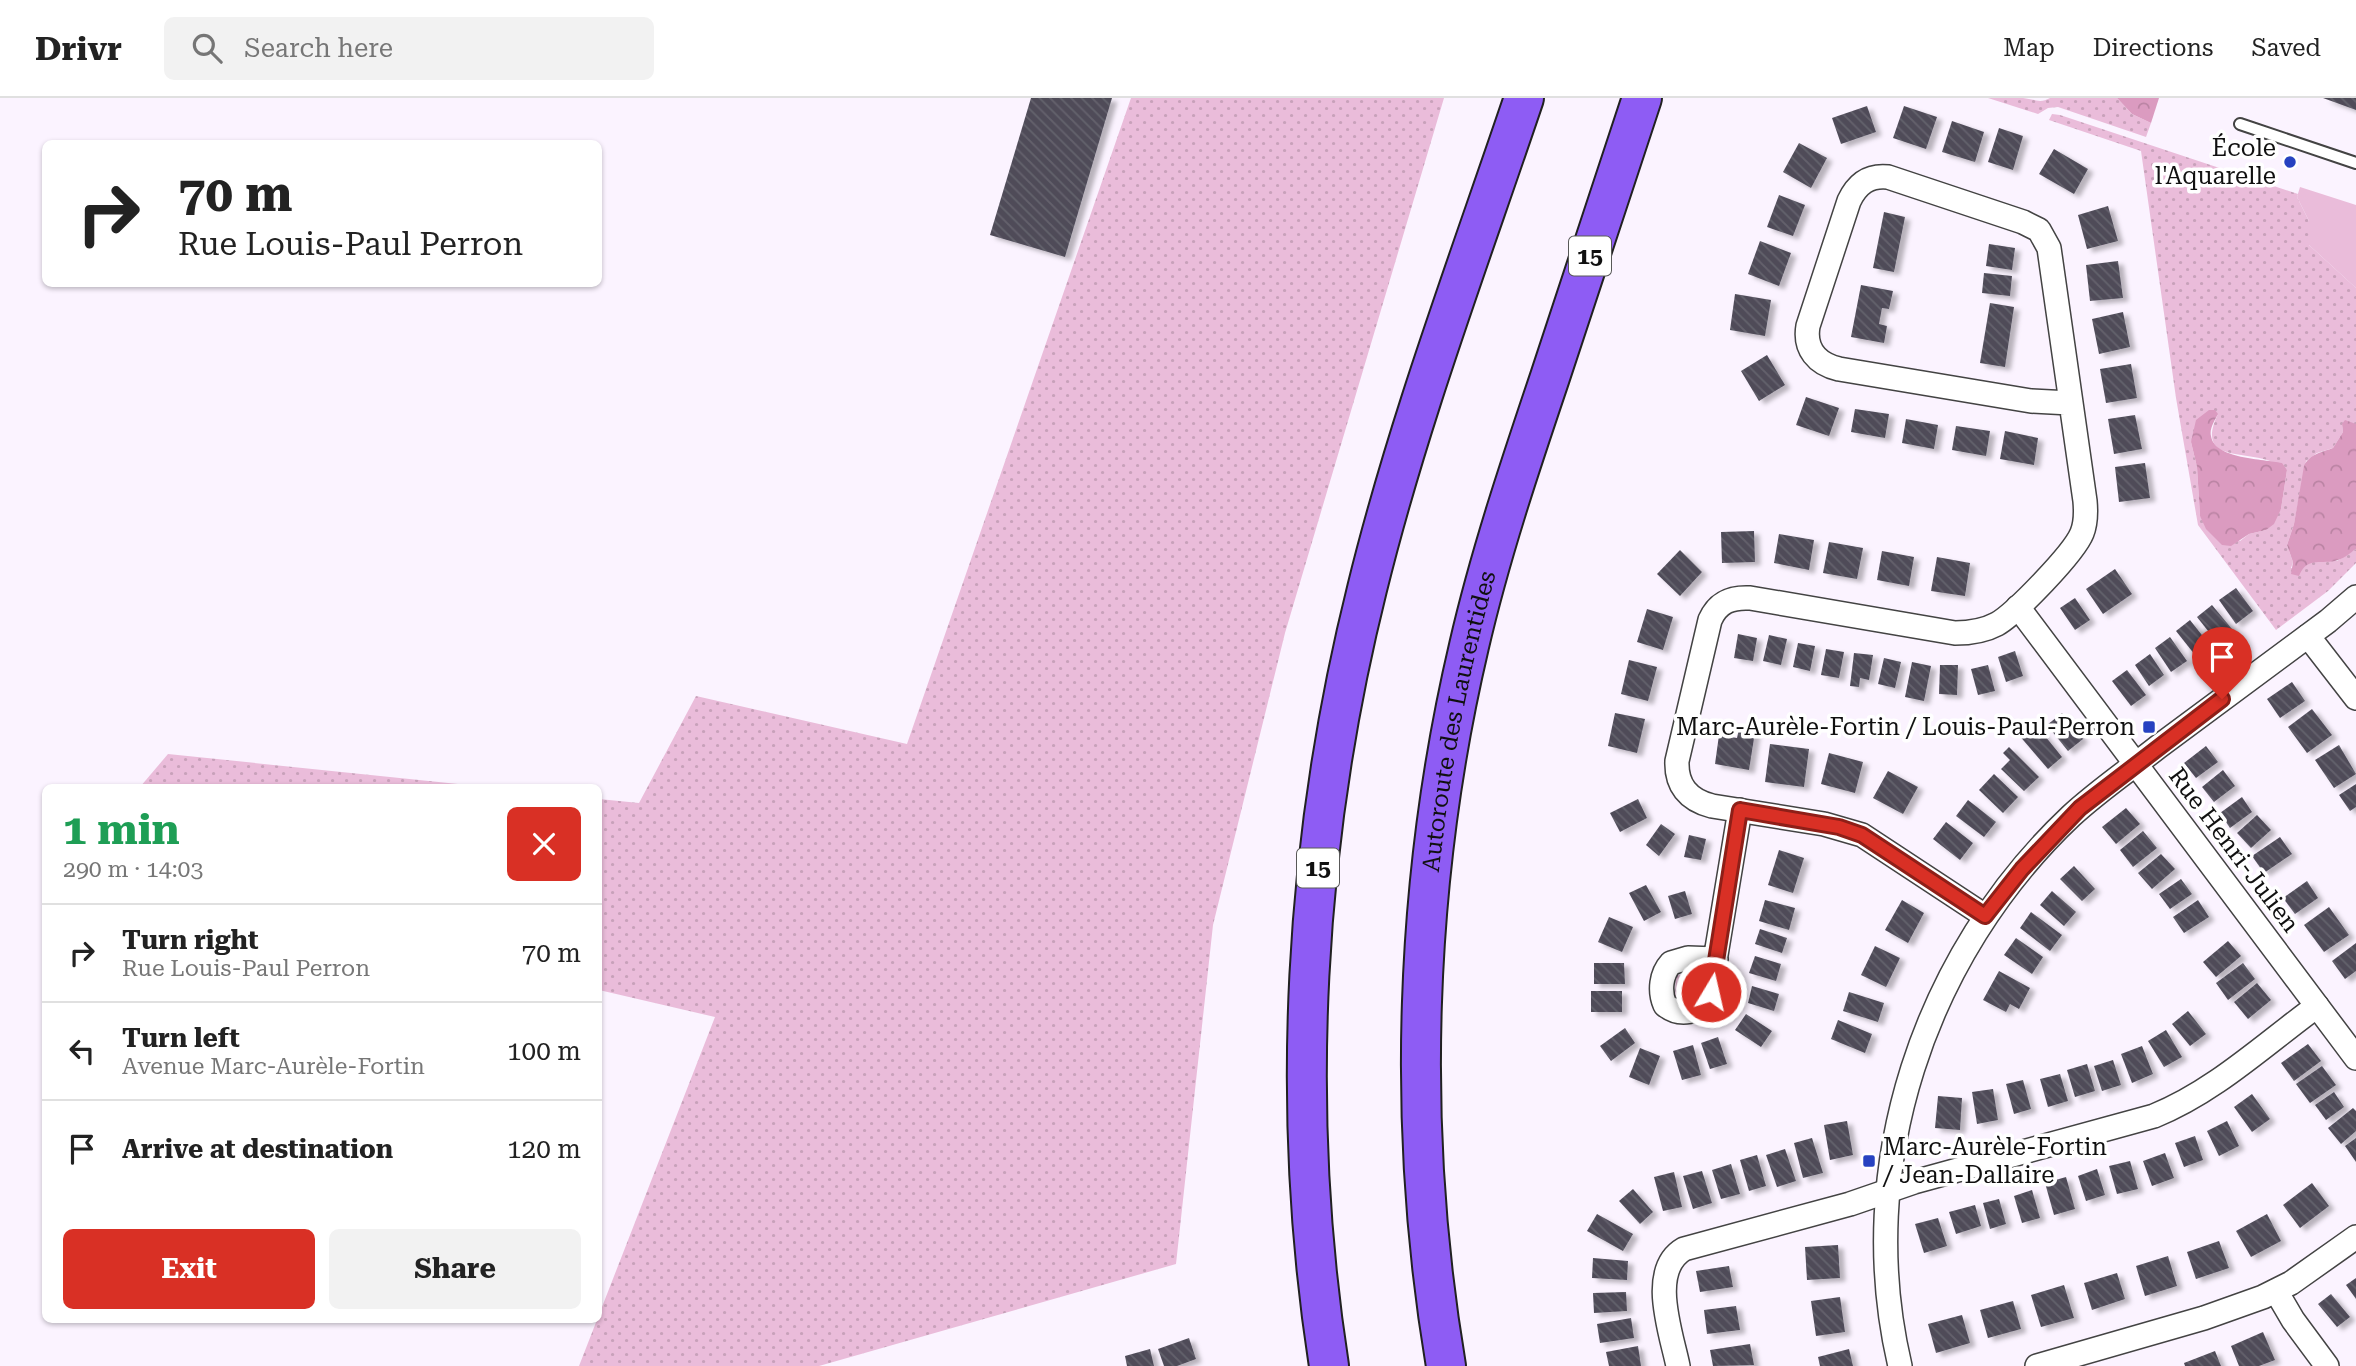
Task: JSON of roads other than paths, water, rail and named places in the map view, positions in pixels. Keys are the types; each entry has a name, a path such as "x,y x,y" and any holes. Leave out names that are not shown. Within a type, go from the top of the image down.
{"highway":[{"name":"15","path":"1329,1366 1317,1275 1310,1184 1307,1047 1315,896 1335,740 1360,616 1391,501 1524,98"},
{"name":"Autoroute des Laurentides","path":"1446,1366 1429,1230 1423,1150 1421,1056 1428,912 1444,778 1463,671 1492,556 1642,98"}],"street":[{"path":"1985,916 1862,835 1839,827 1697,801 1683,789 1677,776 1677,761 1708,627 1713,615 1725,602 1736,598 1750,598 1965,633 1983,630 2000,622 2018,607 2074,547 2083,528 2085,501 2049,248 2039,230 2023,222 1888,177 1870,178 1859,185 1849,201 1808,326 1807,339 1815,356 1826,365 1839,369 2031,401 2070,403"},
{"path":"1900,1366 1890,1316 1886,1277 1888,1192 1899,1113 1922,1041 1958,960 1985,916 2022,869 2069,818 2101,790 2356,597"},
{"name":"Rue Henri-Julien","path":"2018,607 2356,1058"},
{"path":"2308,635 2356,698"},
{"path":"1716,959 1740,810"},
{"path":"1678,1366 1663,1286 1666,1269 1679,1252 2164,1112 2210,1085 2317,1006"},
{"path":"2037,1366 2096,1358 2276,1291 2356,1237"},
{"path":"2276,1291 2293,1320 2327,1366"}],"lane":[{"path":"2240,124 2356,163"}],"place":[{"name":"École l'Aquarelle","path":"2290,162"},
{"name":"Marc-Aurèle-Fortin / Louis-Paul-Perron","path":"2149,727"},
{"name":"Marc-Aurèle-Fortin / Jean-Dallaire","path":"1869,1161"}]}
